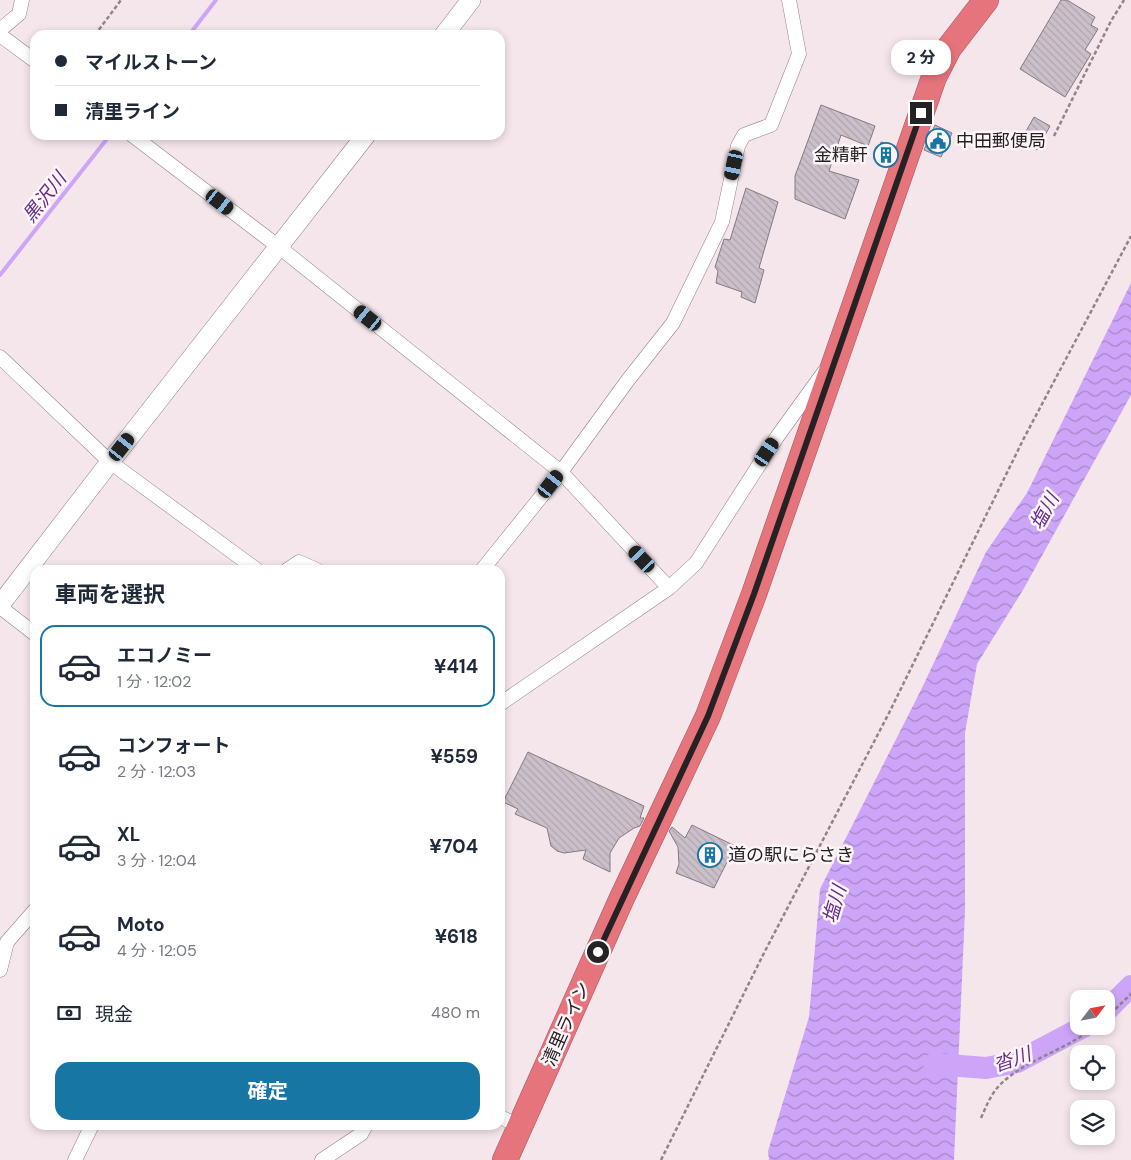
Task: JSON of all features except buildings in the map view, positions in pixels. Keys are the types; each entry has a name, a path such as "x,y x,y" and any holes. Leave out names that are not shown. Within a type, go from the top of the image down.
{"highway":[{"name":"清里ライン","path":"505,1160 510,1122 621,900 708,716 754,594 934,77 949,48 986,0"}],"street":[{"path":"0,30 19,14 22,0"},
{"path":"448,30 471,0"},
{"path":"486,565 561,472 628,380 673,323 722,222 738,146 744,135 771,125 799,54 790,0"},
{"path":"0,35 30,57"},
{"path":"139,140 279,247 561,472 669,588"},
{"path":"31,565 362,140"},
{"path":"505,701 669,588 696,563 777,437 837,352"},
{"path":"0,357 110,462 250,565"},
{"path":"30,567 0,606 30,630"},
{"path":"0,970 8,942 30,916"},
{"path":"89,1160 77,1155 90,1130"},
{"path":"322,1160 361,1134 363,1130"}],"path":[{"path":"99,30 122,0"},
{"path":"1054,136 1111,21 1124,0"},
{"path":"661,1160 764,953 889,713 1023,440 1131,236"},
{"path":"1115,1009 1131,994"},
{"path":"981,1118 989,1100 998,1087 1010,1077 1082,1035"}],"water":[{"name":"塩川","path":"1131,283 1131,395 1023,590 977,664 965,733 965,911 954,1160 769,1160 768,1151 809,1017 820,889 921,690 986,552 1027,493"}],"waterway":[{"name":"黒沢川","path":"193,30 216,0"},
{"name":"黒沢川","path":"0,275 106,140"},
{"name":"沓川","path":"1115,1002 1131,986"},
{"name":"沓川","path":"934,1064 986,1068 1017,1062 1070,1034"}],"place":[{"name":"中田郵便局","path":"938,141"},
{"name":"金精軒","path":"886,155"},
{"name":"道の駅にらさき","path":"710,855"}],"route":[{"path":"598,952 708,716 754,594 921,113"}]}
